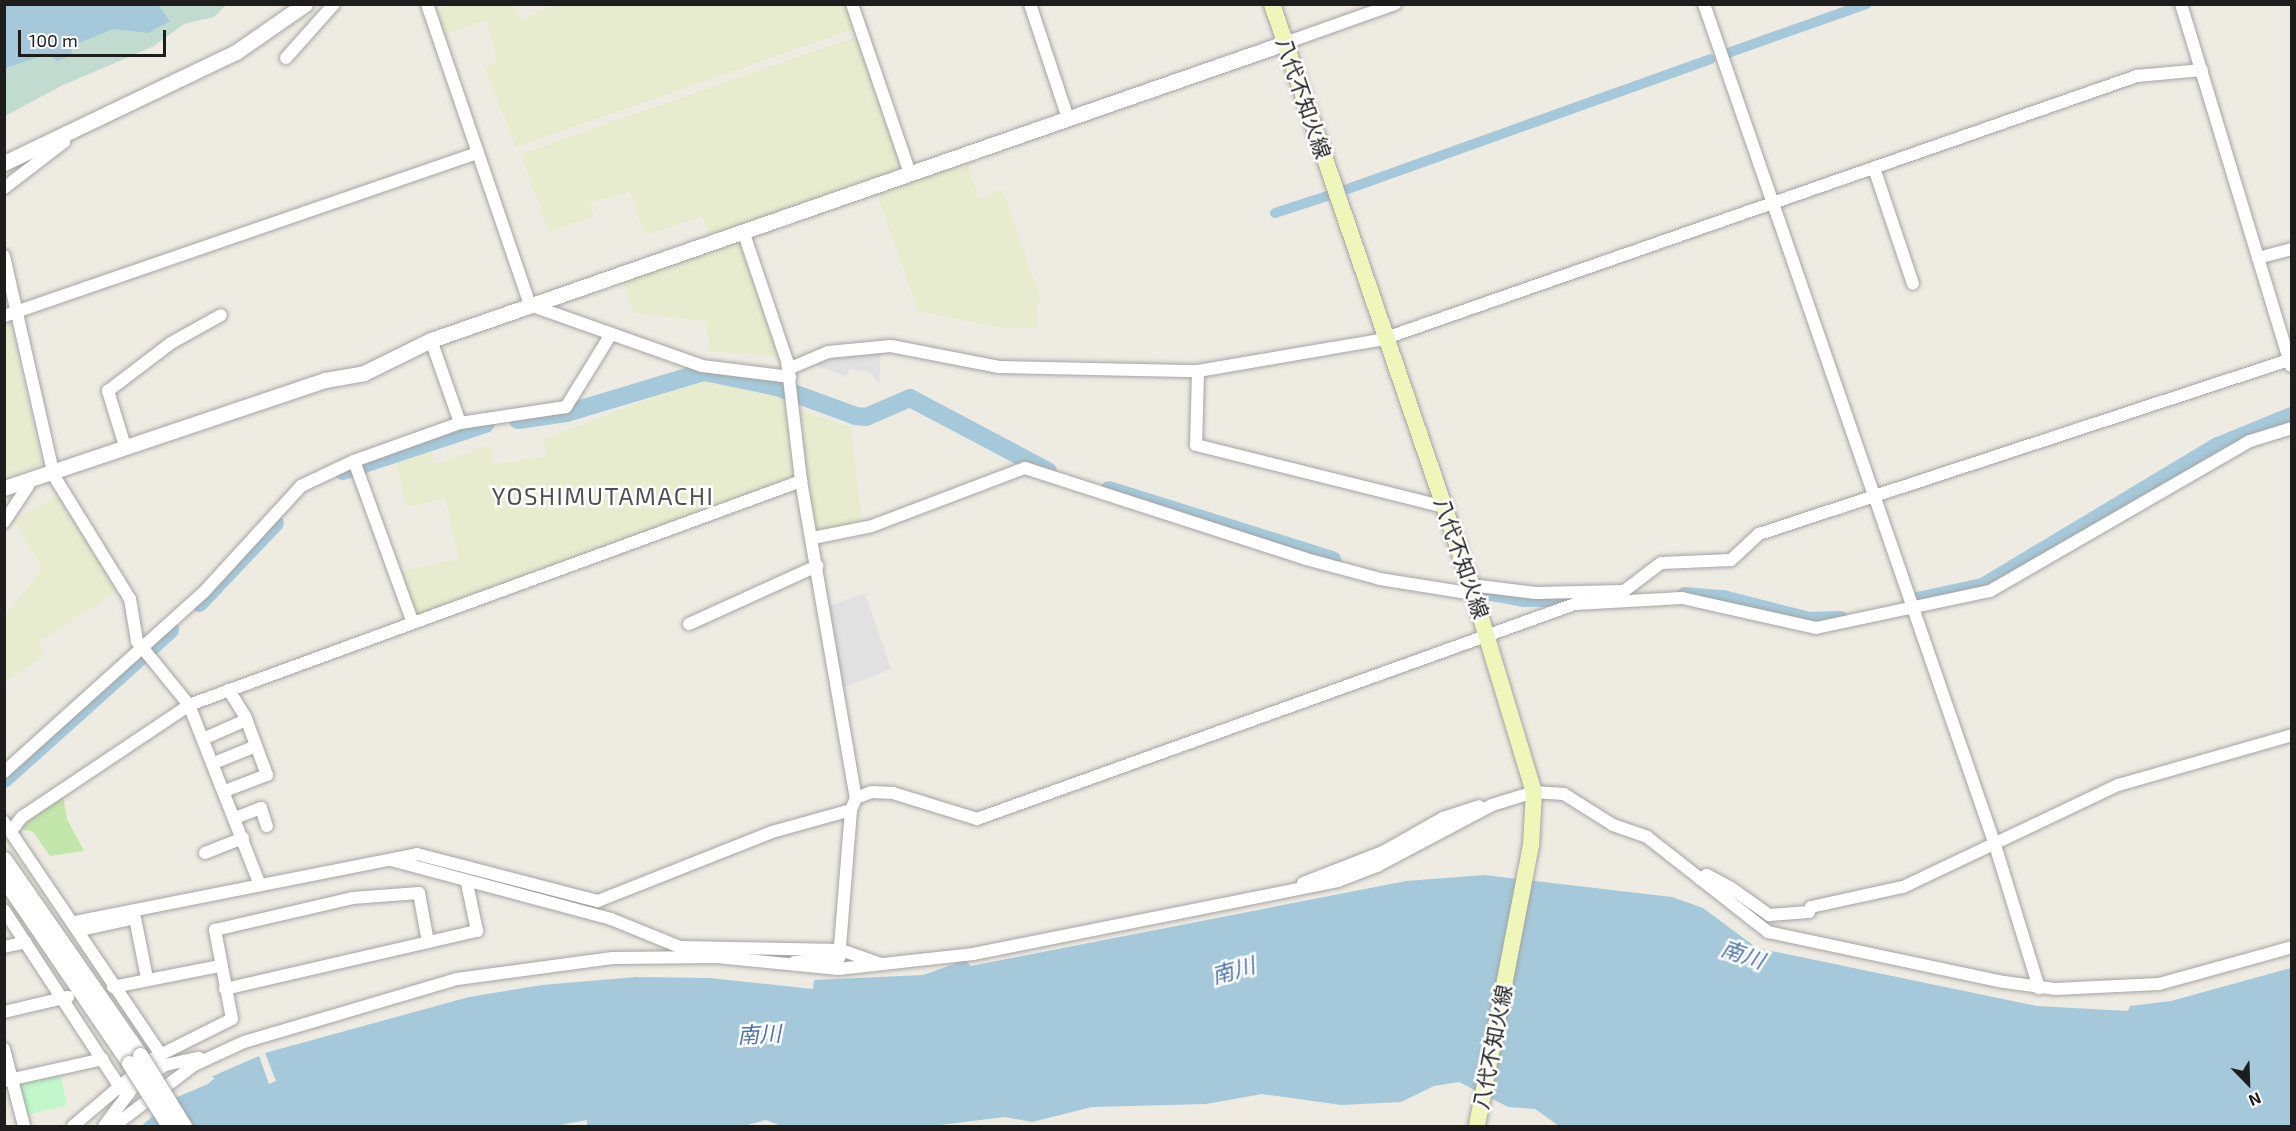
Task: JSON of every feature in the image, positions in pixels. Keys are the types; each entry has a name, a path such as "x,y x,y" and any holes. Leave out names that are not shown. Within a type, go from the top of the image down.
{"main road":[{"name":"八代不知火線","path":"1272,4 1473,589 1533,799 1530,845 1477,1126"}],"street":[{"path":"4,163 236,52 304,4"},
{"path":"286,58 334,4"},
{"path":"852,4 910,173"},
{"path":"1030,4 1068,118"},
{"path":"4,488 325,380 364,373 431,340 1395,4"},
{"path":"1704,4 1872,496 1995,845 2031,972 2039,988"},
{"path":"813,538 872,526 1025,468 1306,559 1380,579 1536,593 1619,592 1661,563 1731,560 1759,534 2290,364 2181,4"},
{"path":"428,5 475,153 530,306"},
{"path":"530,306 702,366 790,377 828,352 869,346 999,367 1198,371 1387,338 2137,76 2202,70"},
{"path":"4,188 64,142 64,136"},
{"path":"4,316 475,153"},
{"path":"1874,168 1913,284"},
{"path":"742,231 790,377 801,481 813,538 854,804 840,958 800,959 786,965"},
{"path":"2258,258 2292,249"},
{"path":"4,256 19,311 53,471 130,599 135,634 146,652 189,705 214,763 260,885"},
{"path":"125,446 108,391 171,343 221,315"},
{"path":"4,772 146,652 248,548 301,486 354,461 460,423 566,407 611,334"},
{"path":"431,340 460,423"},
{"path":"1198,371 1196,445 1444,507"},
{"path":"78,926 260,885 417,854 598,902 772,832 854,804 872,792 893,793 977,819 1575,604 1682,598 1816,628 1910,604 1990,591 2250,441 2292,428"},
{"path":"354,461 413,623"},
{"path":"4,522 28,486 27,480"},
{"path":"161,1055 114,986 78,926 8,827 189,705 801,481"},
{"path":"689,624 817,566"},
{"path":"225,791 267,775 246,720 229,690"},
{"path":"203,739 246,720"},
{"path":"1700,879 1707,875 1715,879 1769,915 1792,916 1897,890 1995,845 2118,784 2292,735"},
{"path":"214,763 256,746"},
{"path":"114,1126 194,1065 218,1054 318,1016 457,979 613,958 717,957 786,965 890,967 1289,892 1377,866 1492,805 1533,799 1577,800 1613,825 1647,837 1768,932 2004,982 2039,988 2159,984 2292,947"},
{"path":"235,818 261,808 267,826"},
{"path":"205,853 243,838"},
{"path":"4,859 23,939 66,997 125,1091"},
{"path":"387,859 466,883 611,919 680,947 841,951 890,967"},
{"path":"13,901 44,878"},
{"path":"4,879 13,901 184,1126"},
{"path":"225,989 477,931 466,883"},
{"path":"104,1126 125,1091 161,1055 232,1019 219,966 215,930 351,898 419,893 428,942"},
{"path":"78,926 135,918 147,978"},
{"path":"4,939 23,939"},
{"path":"4,947 23,939"},
{"path":"114,986 219,966"},
{"path":"2004,982 2031,972"},
{"path":"4,1012 66,997"},
{"path":"4,1049 8,1080 24,1126"},
{"path":"73,1126 165,1065 218,1054"},
{"path":"8,1080 103,1059"},
{"path":"135,1059 170,1126"}],"green space":[{"path":"846,4 854,29 516,147 485,68 498,60 486,20 443,35 434,10 451,5 515,5 521,20 554,5"},
{"path":"5,5 226,5 214,17 184,24 154,46 61,86 5,116"},
{"path":"857,36 904,169 710,237 702,216 645,235 630,192 590,202 594,216 549,232 521,154"},
{"path":"967,162 978,198 1002,189 1041,300 1036,302 1038,328 1002,328 918,311 877,193"},
{"path":"742,238 782,356 710,351 706,321 634,313 622,279"},
{"path":"10,323 42,464 5,477 4,325"},
{"path":"701,379 787,396 798,479 418,618 401,571 459,559 445,498 406,507 396,460 430,449 435,464 488,446 495,464 542,457 546,455 544,439"},
{"path":"800,410 851,427 862,521 842,530 814,529"},
{"path":"62,493 119,590 38,642 44,656 5,682 4,618 42,569 14,520"},
{"path":"62,790 67,819 84,851 50,856 33,832 20,829"},
{"path":"60,1074 67,1105 23,1116 16,1084"}],"shaded area":[{"path":"881,351 879,384 869,372 850,369 847,377 809,363 841,352"},
{"path":"865,593 891,669 843,688 825,607"}],"water":[{"path":"4,5 158,5 170,21 148,33 113,29 74,45 70,56 57,61 48,54 5,68"},
{"name":"南川","path":"1484,875 1672,897 1703,908 1757,948 2037,1006 2128,1011 2130,1006 2171,1001 2291,968 2291,1126 1559,1126 1535,1109 1508,1107 1459,1082 1434,1086 1401,1102 1341,1105 1262,1094 1206,1104 1092,1107 1032,1122 1005,1117 932,1126 781,1126 766,1120 744,1126 587,1126 587,1120 555,1126 141,1126 175,1098 208,1084 215,1078 211,1077 259,1056 269,1084 276,1081 265,1053 469,997 542,985 636,977 709,978 813,989 814,980 923,975 965,960 971,966 1406,881"}],"waterway":[{"path":"1725,54 1866,4"},
{"path":"1345,190 1710,59"},
{"path":"1275,213 1327,196"},
{"path":"518,420 567,413 704,372 777,387 856,416 866,417 910,398 1048,471"},
{"path":"1913,602 1983,587 2218,446 2292,416"},
{"path":"343,471 485,424"},
{"path":"1109,490 1332,560"},
{"path":"199,603 275,523"},
{"path":"1485,591 1523,598 1597,598"},
{"path":"1685,596 1723,599 1809,621 1840,620"},
{"path":"4,779 170,630"}],"district":[{"name":"YOSHIMUTAMACHI","path":"603,496"}]}
